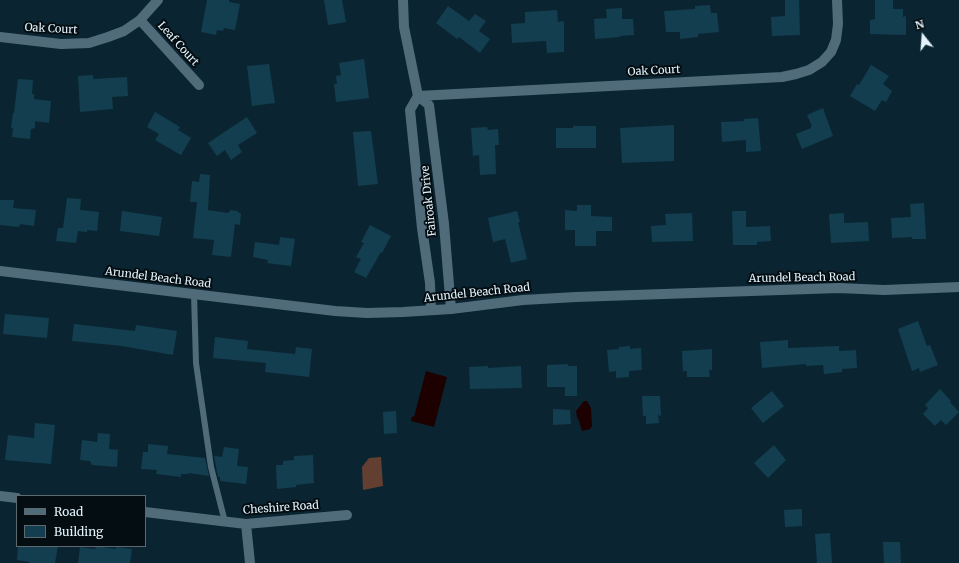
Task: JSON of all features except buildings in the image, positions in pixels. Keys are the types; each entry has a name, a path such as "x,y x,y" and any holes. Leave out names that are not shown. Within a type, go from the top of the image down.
{"street":[{"name":"Oak Court","path":"0,37 61,44 89,43 124,30 140,20 158,0"},
{"name":"Fairoak Drive","path":"402,0 404,27 418,96 429,105 444,224 451,308"},
{"name":"Oak Court","path":"418,96 767,78 796,74 809,70 822,62 831,52 836,40 838,24 837,0"},
{"name":"Leaf Court","path":"140,20 199,85"},
{"name":"Fairoak Drive","path":"418,96 410,110 430,283 431,310"},
{"name":"Arundel Beach Road","path":"0,271 335,311 367,313 431,310 523,300 581,297 831,289 884,290 959,287"},
{"path":"0,496 16,498"},
{"name":"Cheshire Road","path":"146,512 246,524 347,516"},
{"path":"246,524 250,563"}],"lane":[{"path":"194,294 196,363 211,467 225,522"}],"shaded area":[{"path":"426,371 447,377 434,427 411,421 412,416 414,417"},
{"path":"584,401 587,401 591,408 592,426 590,429 582,431 576,411"},
{"path":"381,457 383,486 363,490 362,467 369,458"}]}
